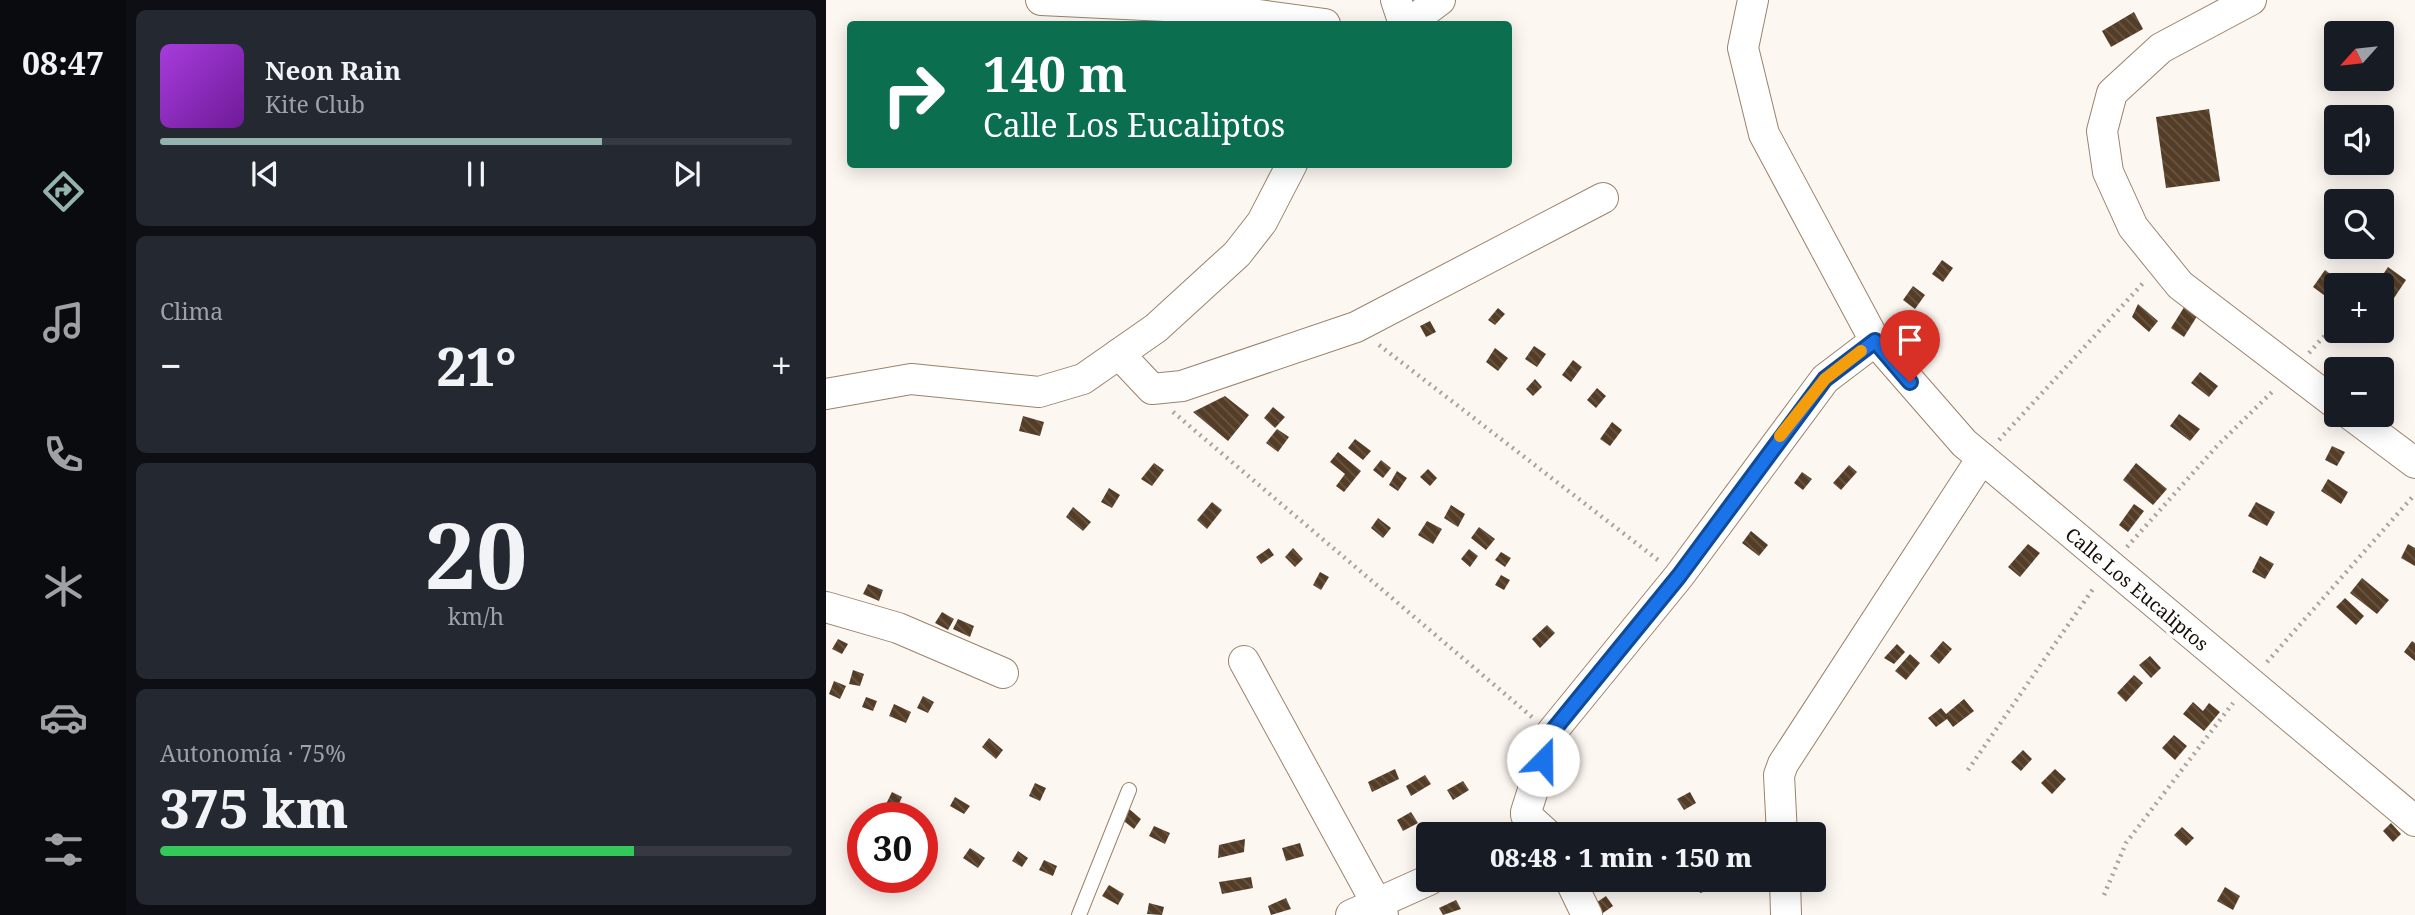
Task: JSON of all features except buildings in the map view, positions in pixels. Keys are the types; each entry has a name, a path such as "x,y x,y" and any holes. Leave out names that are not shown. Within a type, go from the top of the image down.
{"street":[{"path":"1041,0 1207,8 1303,21"},
{"path":"1396,0 1405,21"},
{"path":"1410,21 1440,0"},
{"name":"Calle Los Eucaliptos","path":"1753,0 1743,48 1764,134 1875,341 1964,443 2415,821"},
{"path":"2251,0 2161,48 2112,93 2102,131 2108,172 2133,227 2180,285 2324,395"},
{"path":"826,394 911,379 1039,392 1083,379 1156,328 1237,254 1262,222 1290,168"},
{"path":"1119,354 1152,389 1182,386 1356,327 1603,198"},
{"path":"1533,822 1526,811 1551,733 1679,576 1825,379 1875,341"},
{"path":"2367,427 2415,464"},
{"path":"1781,822 1779,775 1783,764 1982,458"},
{"path":"826,607 898,628 1003,673"},
{"path":"1244,662 1370,911 1416,887"},
{"path":"1576,892 1587,915"},
{"path":"1786,892 1787,915"}],"lane":[{"path":"1079,915 1129,790"}],"path":[{"path":"1982,458 2162,263"},
{"path":"1356,327 1679,576"},
{"path":"1968,769 2110,566 2217,446 2324,336"},
{"path":"1152,389 1177,417 1551,733"}],"slow traffic":[{"path":"1780,436 1825,379 1861,351"}],"route":[{"path":"1543,760 1551,733 1679,576 1777,439 1825,379 1875,341 1910,382"}]}
